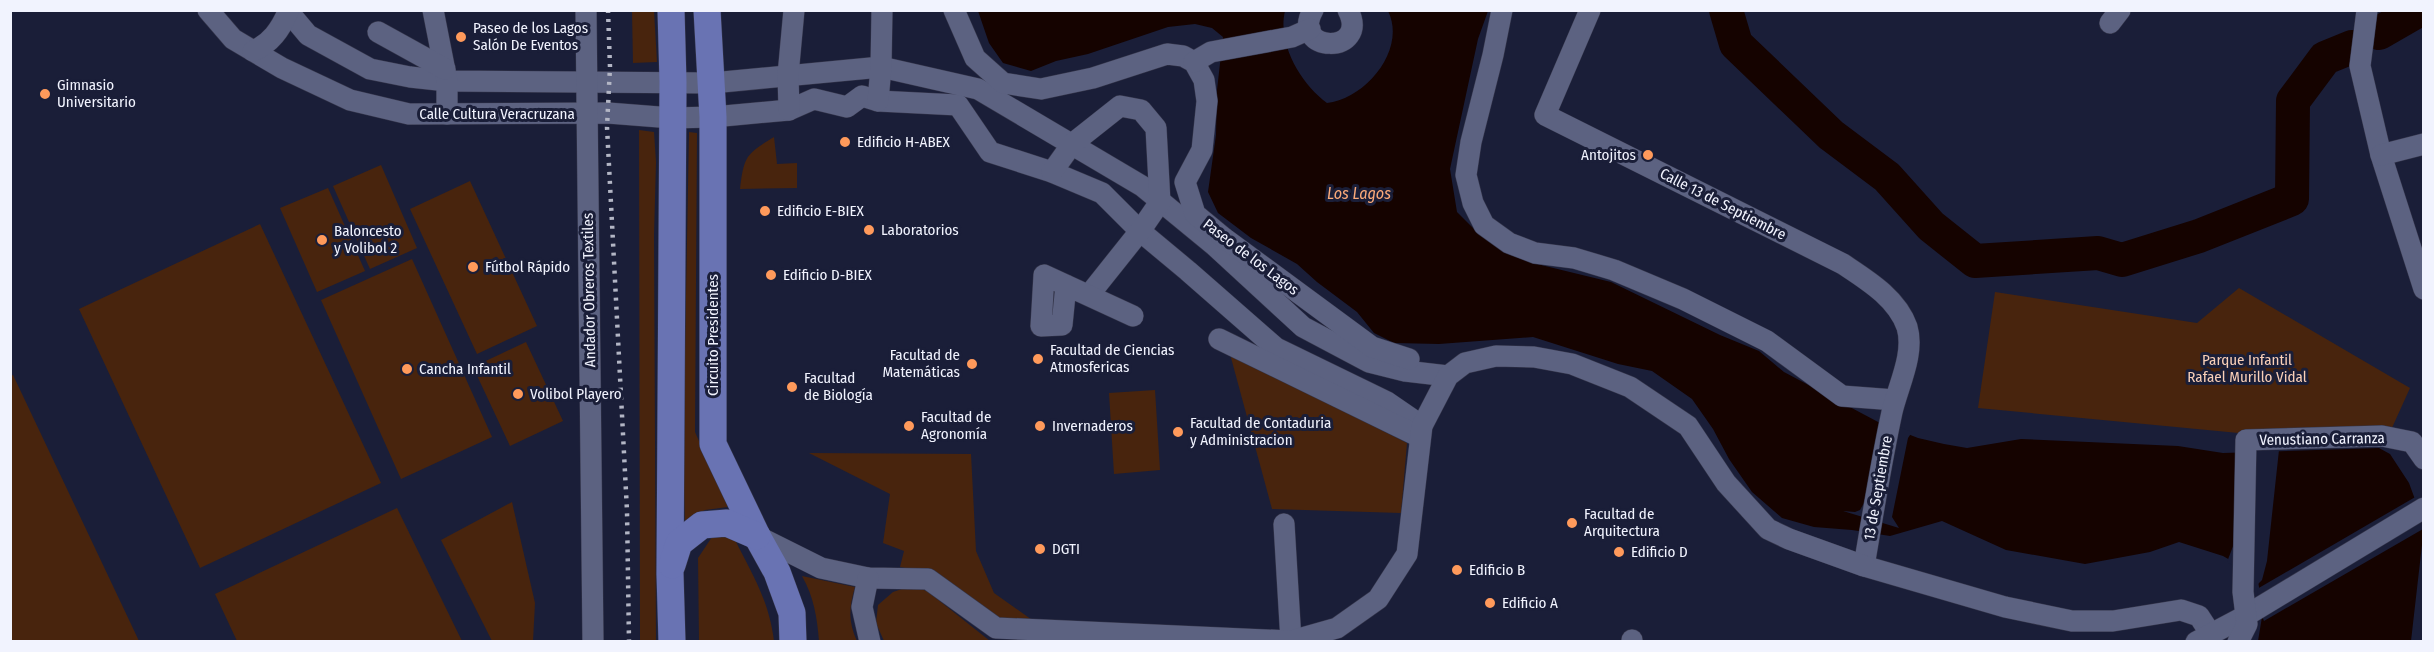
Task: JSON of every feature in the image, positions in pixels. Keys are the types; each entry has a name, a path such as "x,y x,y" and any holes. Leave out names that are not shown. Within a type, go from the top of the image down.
{"main road":[{"path":"671,10 673,82 670,574 672,642"},
{"name":"Circuito Presidentes","path":"708,10 713,117 713,444 777,572 792,613 793,642"},
{"path":"670,574 679,543 702,525 727,523 757,536"}],"street":[{"name":"Calle Cultura Veracruzana","path":"208,10 233,39 253,51 350,100 409,114 588,113 672,118 713,117 789,110 814,99 847,107 862,96 878,101"},
{"path":"433,10 446,75 447,114"},
{"name":"Andador Obreros Textiles","path":"586,10 593,642"},
{"path":"789,110 788,75 794,10"},
{"path":"882,10 878,101 958,105 990,152 1052,172 1102,193 1140,231 1276,348 1387,402 1422,432"},
{"path":"954,10 975,58 1003,83 1041,89 1093,78 1167,54 1202,57 1288,38 1311,20 1318,41 1332,45 1346,39 1352,26 1348,10"},
{"path":"1502,10 1471,142 1466,175 1473,202 1484,225 1509,243 1534,253 1574,258 1614,270 1683,299 1767,341 1842,396 1894,405"},
{"name":"Calle 13 de Septiembre","path":"1590,10 1545,115 1843,264 1875,286 1901,312 1908,329 1909,350 1894,405"},
{"path":"2367,10 2360,66 2381,155 2424,289"},
{"path":"253,51 266,46 281,29 287,11"},
{"path":"287,11 308,35 370,69 410,77 446,75 587,82 712,82 881,67 978,89 1142,186 1215,246 1303,327 1369,362 1448,376"},
{"path":"378,32 446,75"},
{"name":"Paseo de los Lagos","path":"1202,57 1207,101 1202,150 1185,182 1195,214 1372,347 1420,362 1448,376"},
{"path":"1052,172 1072,144 1120,106 1141,110 1156,128 1160,202 1089,296"},
{"path":"2381,155 2424,144"},
{"path":"1066,285 1132,316"},
{"path":"1219,339 1422,432"},
{"path":"757,536 821,568 868,578 928,579 996,628 1291,641 1337,628 1377,599 1407,554 1422,432 1448,376 1465,363 1496,356 1534,357 1572,364 1630,387 1688,426 1726,483 1768,529 1789,539 1866,557 2005,607 2072,621 2113,621 2181,610 2199,616 2203,638 2253,612 2424,508"},
{"name":"13 de Septiembre","path":"1866,557 1894,405"},
{"name":"Venustiano Carranza","path":"2253,612 2243,592 2246,445 2382,435 2412,442 2424,459"},
{"path":"1284,524 1291,641"},
{"path":"868,578 862,607 870,642"},
{"path":"2238,642 2253,612"}],"green space":[{"path":"632,11 654,11 657,62 633,63"},
{"path":"639,130 654,132 656,162 654,235 656,642 640,641"},
{"path":"689,132 697,133 695,432 728,507 705,510 685,521 683,459"},
{"path":"774,137 777,164 797,163 797,188 740,189 743,169 748,157"},
{"path":"381,165 417,248 370,269 333,186"},
{"name":"Fútbol Rápido","path":"470,181 537,326 477,354 410,209"},
{"name":"Baloncesto y Volibol 2","path":"328,188 365,271 317,292 280,208"},
{"path":"260,224 381,483 200,568 79,309"},
{"name":"Cancha Infantil","path":"412,259 492,437 401,479 321,300"},
{"name":"Parque Infantil Rafael Murillo Vidal","path":"2239,288 2410,388 2391,430 2249,434 1978,408 1995,292 2197,323"},
{"name":"Volibol Playero","path":"526,342 563,421 510,446 473,367"},
{"path":"1230,354 1407,443 1401,513 1272,509"},
{"path":"13,375 139,641 11,641 10,376"},
{"path":"1155,390 1160,470 1114,474 1109,393"},
{"path":"809,453 971,454 976,551 994,593 1035,622 996,619 930,573 900,567 904,551 883,543 890,494"},
{"path":"512,502 535,603 533,641 492,641 441,540"},
{"path":"397,508 462,641 237,641 215,594"},
{"path":"714,534 734,538 764,600 774,641 699,641 698,558"},
{"path":"802,576 855,587 850,614 857,641 819,641 814,608"},
{"path":"911,586 927,591 990,641 884,641 876,623 878,605 893,592"}],"water":[{"name":"Los Lagos","path":"978,11 1285,11 1283,24 1285,37 1293,62 1308,85 1327,103 1356,92 1379,70 1392,41 1392,26 1388,11 1488,11 1478,39 1450,169 1457,212 1474,229 1500,247 1537,264 1611,282 1720,335 1759,351 1784,372 1880,423 1918,438 1944,444 1967,448 2021,439 2178,446 2223,453 2379,448 2390,454 2409,483 2420,513 2423,536 2411,641 2258,641 2263,611 2258,581 2251,572 2223,556 2179,542 2150,552 2085,564 2006,550 1942,521 1890,536 1814,527 1782,518 1752,492 1692,399 1652,371 1618,364 1533,337 1439,344 1394,343 1374,333 1357,312 1297,264 1251,238 1218,213 1208,192 1216,135 1217,90 1223,37 1212,28 1195,24 1168,27 1088,54 1056,61 1031,71 1003,63 989,43"}],"pier":[{"path":"1880,419 1912,432 1908,438 1892,517 1899,528 1843,511 1855,512 1860,510 1864,503"},
{"path":"2279,450 2267,561 2262,580 2256,586 2249,575 2227,562 2235,541 2237,452"},
{"path":"2417,496 2422,513 2423,529 2264,621 2260,612 2257,589"}],"waterway":[{"path":"1726,10 1736,44 1831,135 1887,177 1931,226 1975,261 2098,253 2122,260 2199,236 2292,199 2293,101 2325,58 2352,47"},
{"path":"2379,33 2419,10"}],"railway":[{"path":"608,10 610,67 607,127 627,511 629,642"}],"place":[{"name":"Paseo de los Lagos Salón De Eventos","path":"461,37"},
{"name":"Gimnasio Universitario","path":"45,94"},
{"name":"Edificio H-ABEX","path":"845,142"},
{"name":"Antojitos","path":"1648,155"},
{"name":"Edificio E-BIEX","path":"765,211"},
{"name":"Laboratorios","path":"869,230"},
{"name":"Baloncesto y Volibol 2","path":"322,240"},
{"name":"Fútbol Rápido","path":"473,267"},
{"name":"Edificio D-BIEX","path":"771,275"},
{"name":"Facultad de Ciencias Atmosfericas","path":"1038,359"},
{"name":"Facultad de Matemáticas","path":"972,364"},
{"name":"Cancha Infantil","path":"407,369"},
{"name":"Facultad de Biología","path":"792,387"},
{"name":"Volibol Playero","path":"518,394"},
{"name":"Facultad de Agronomía","path":"909,426"},
{"name":"Invernaderos","path":"1040,426"},
{"name":"Facultad de Contaduria y Administracion","path":"1178,432"},
{"name":"Facultad de Arquitectura","path":"1572,523"},
{"name":"DGTI","path":"1040,549"},
{"name":"Edificio D","path":"1619,552"},
{"name":"Edificio B","path":"1457,570"},
{"name":"Edificio A","path":"1490,603"}]}
